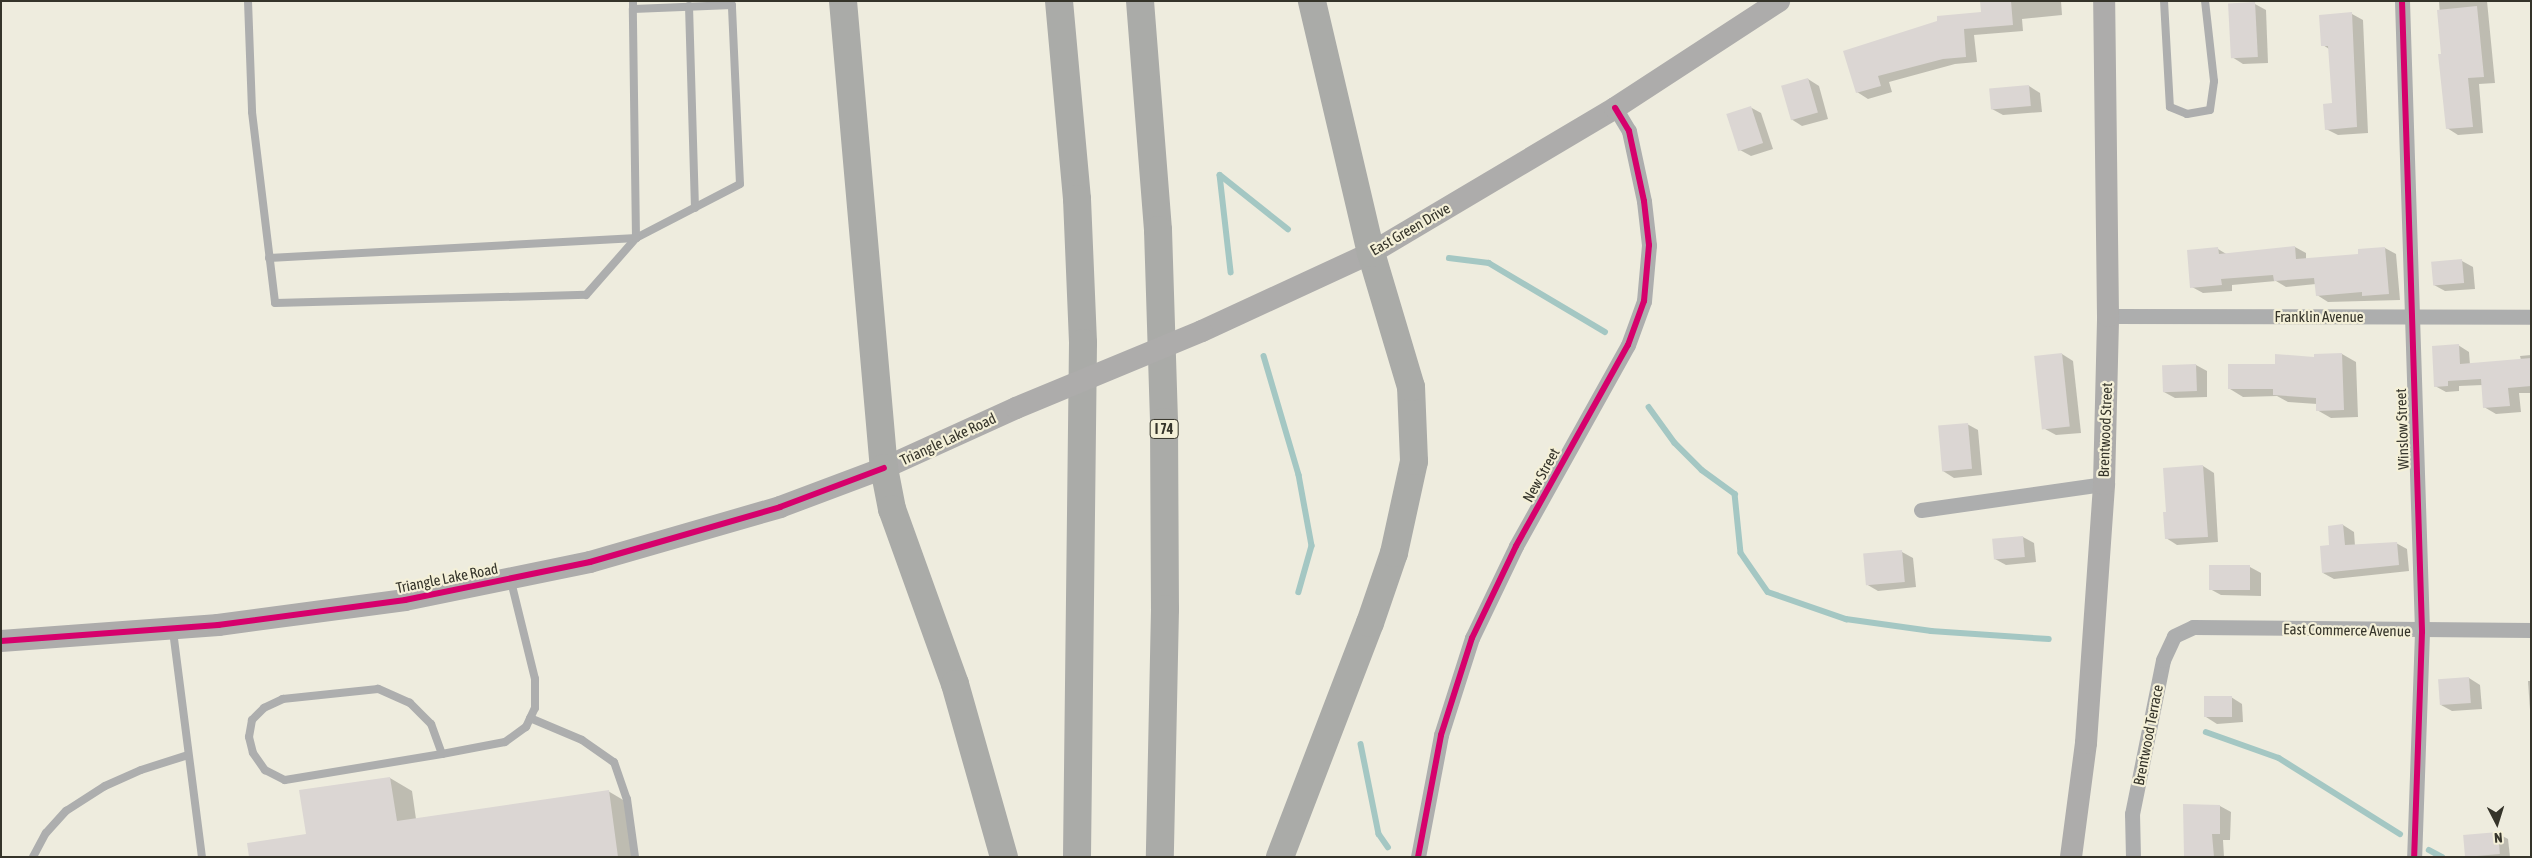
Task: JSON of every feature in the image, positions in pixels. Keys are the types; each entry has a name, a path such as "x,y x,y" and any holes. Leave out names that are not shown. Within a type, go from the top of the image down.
{"highway":[{"path":"842,1 884,468 892,509 955,684 1004,857"},
{"path":"1040,1 1056,125 1077,199"},
{"path":"1059,1 1077,199 1083,363 1076,857"},
{"name":"I 74","path":"1140,1 1157,221 1164,422 1165,609 1160,857"},
{"path":"1280,857 1379,597 1403,518 1414,461 1411,387 1371,253 1312,1"}],"main road":[{"name":"East Green Drive","path":"1016,408 1202,331 1371,253 1615,108 1779,1"},
{"name":"Brentwood Street","path":"2071,857 2086,743 2104,484 2108,316 2104,1"},
{"name":"Triangle Lake Road","path":"1,642 173,629 405,600 590,562 780,507 884,468 1016,408"}],"street":[{"name":"Winslow Street","path":"2402,1 2422,632 2414,857"},
{"name":"New Street","path":"1418,857 1441,734 1472,638 1516,546 1628,345 1644,301 1649,245 1644,201 1629,131 1615,108"},
{"name":"Franklin Avenue","path":"2108,316 2531,317"},
{"path":"1921,510 2104,484"},
{"name":"East Commerce Avenue","path":"2193,627 2422,632 2531,630"},
{"name":"Brentwood Terrace","path":"2133,857 2132,814 2162,660 2174,636 2193,627"}],"lane":[{"path":"248,1 252,112 275,303 586,295 636,238 740,184 732,4 688,6 633,5 636,238"},
{"path":"2164,1 2170,107 2187,114 2210,110 2214,81 2205,1"},
{"path":"688,6 695,208"},
{"path":"270,258 636,238"},
{"path":"442,754 431,724 410,703 378,689 283,699 264,708 252,720 249,737 253,753 265,770 285,780 442,754 505,742 526,727 535,708 535,678 511,578"},
{"path":"173,629 202,857"},
{"path":"530,718 582,740 614,762 627,800 635,857"},
{"path":"33,857 46,833 66,811 105,786 140,770 188,755"}],"building":[{"path":"1980,1 2011,1 2013,25 1964,29 1966,57 1943,59 1878,76 1881,86 1856,93 1843,51 1937,21 1937,16 1981,12"},
{"path":"2255,2 2258,57 2231,58 2228,3"},
{"path":"2477,6 2484,77 2468,78 2473,127 2446,129 2438,54 2441,54 2437,10"},
{"path":"2352,12 2357,127 2325,130 2323,104 2332,103 2328,46 2321,46 2319,15"},
{"path":"1808,78 1818,113 1791,120 1781,86"},
{"path":"2029,85 2031,106 1991,109 1989,88"},
{"path":"1751,106 1763,143 1738,151 1726,114"},
{"path":"2295,246 2296,259 2358,254 2358,249 2385,247 2389,294 2362,296 2362,292 2316,296 2314,278 2274,281 2273,275 2221,279 2222,285 2190,288 2187,250 2218,247 2219,254"},
{"path":"2462,259 2464,283 2433,286 2431,262"},
{"path":"2459,344 2460,364 2531,358 2531,386 2508,388 2510,406 2483,408 2481,379 2448,381 2448,386 2434,387 2432,346"},
{"path":"2062,353 2070,427 2042,430 2034,356"},
{"path":"2342,353 2344,410 2316,411 2316,398 2273,395 2273,389 2228,389 2228,364 2275,364 2275,354 2314,357 2314,354"},
{"path":"2196,364 2197,391 2163,392 2162,365"},
{"path":"1968,423 1972,469 1942,471 1938,426"},
{"path":"2203,465 2208,537 2165,539 2163,512 2166,512 2163,468"},
{"path":"2343,524 2345,545 2397,542 2399,565 2322,573 2320,546 2329,545 2328,526"},
{"path":"2023,536 2025,557 1994,560 1992,539"},
{"path":"1902,550 1905,582 1866,585 1863,553"},
{"path":"2209,565 2250,565 2250,590 2209,590"},
{"path":"2469,677 2471,703 2440,705 2438,679"},
{"path":"2204,696 2232,696 2232,717 2204,717"},
{"path":"390,777 397,821 609,790 618,857 249,857 247,843 306,834 299,790"},
{"path":"2183,804 2220,805 2220,834 2212,834 2214,857 2184,857"},
{"path":"2498,832 2500,854 2465,857 2463,835"}],"waterway":[{"path":"1220,175 1231,272"},
{"path":"1220,175 1288,229"},
{"path":"1449,258 1489,263 1605,332"},
{"path":"1264,356 1299,475 1312,546 1299,592"},
{"path":"1649,407 1675,443 1702,470 1735,494 1741,553 1768,592 1846,619 1931,631 2049,639"},
{"path":"2206,732 2279,758 2400,834"},
{"path":"1361,744 1379,834 1388,847"},
{"path":"2429,850 2442,857"}],"cycle path":[{"path":"2402,1 2422,632 2414,857"},
{"path":"1418,857 1441,735 1472,638 1516,546 1628,345 1644,301 1649,245 1644,201 1629,131 1615,108"},
{"path":"1,641 218,625 405,600 590,562 780,507 884,468"}]}
